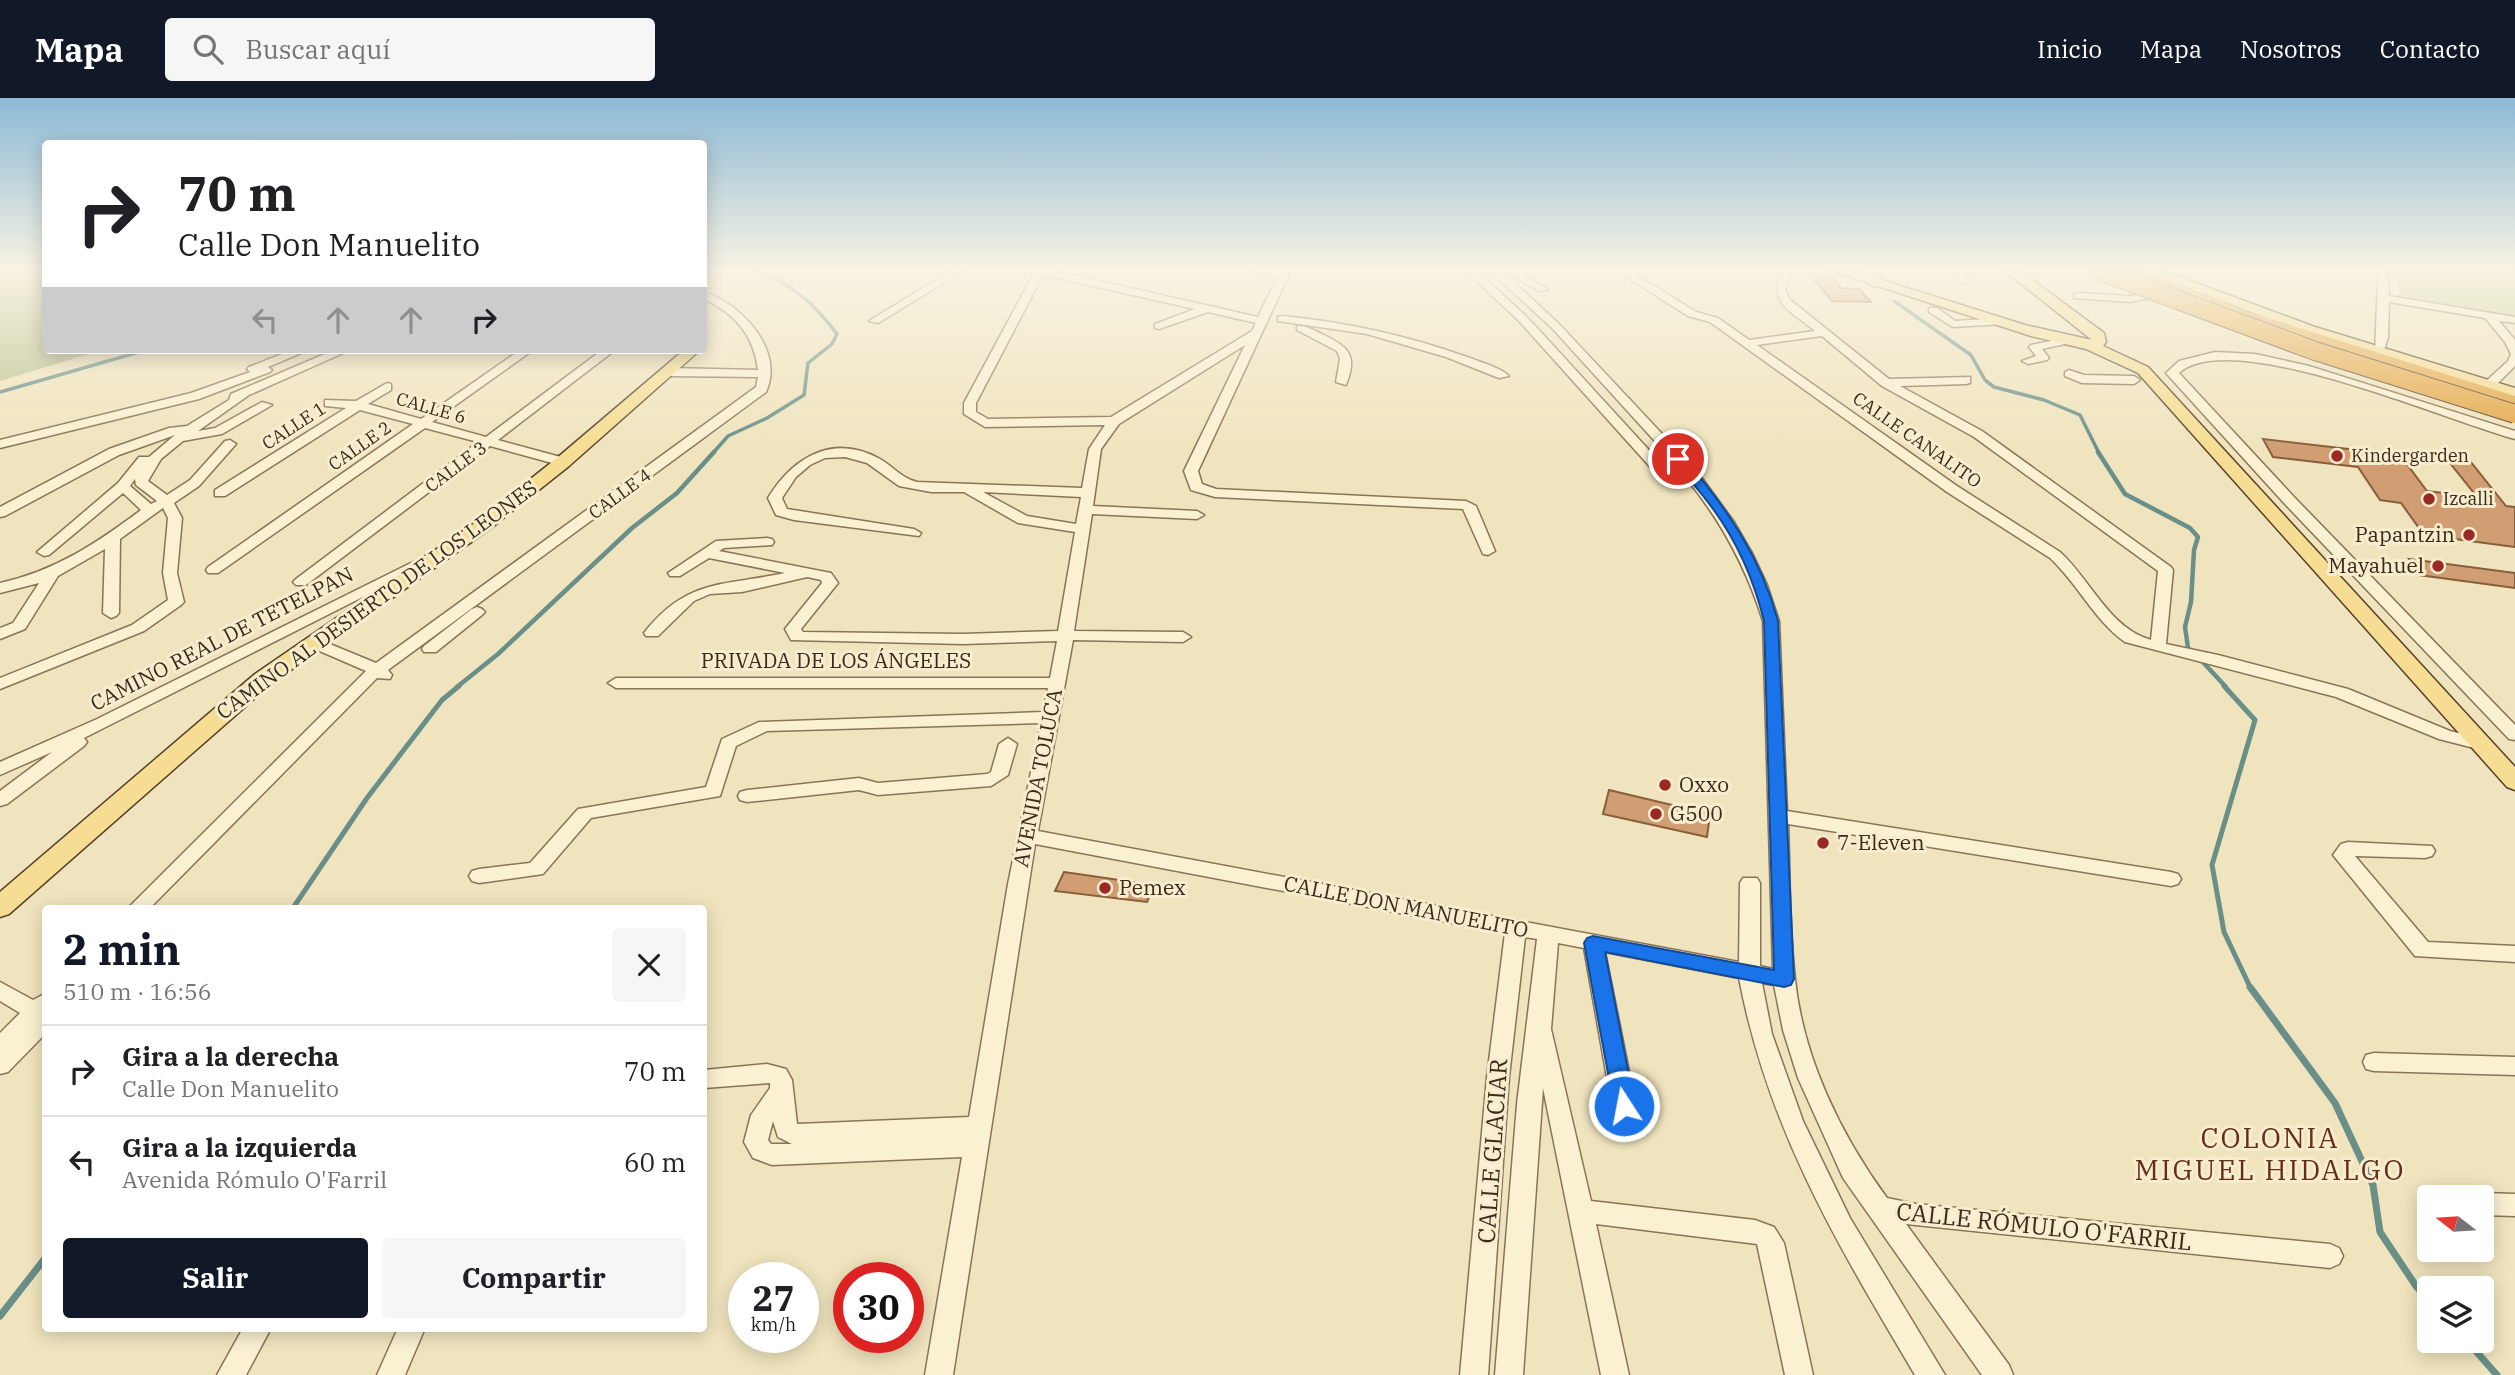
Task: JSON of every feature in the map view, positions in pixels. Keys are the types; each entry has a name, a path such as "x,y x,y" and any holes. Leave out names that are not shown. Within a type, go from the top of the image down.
{"highway":[{"path":"2257,330 2315,351 2515,415"},
{"path":"2265,330 2515,415"},
{"path":"2291,330 2515,398"},
{"path":"2305,330 2515,398"}],"main road":[{"path":"2026,330 2091,346 2177,408 2515,782"},
{"path":"2026,330 2061,342 2136,376"},
{"path":"2090,330 2099,336 2099,342 2091,346"},
{"path":"2246,330 2333,361 2515,415"},
{"path":"2316,330 2483,388"},
{"name":"CAMINO AL DESIERTO DE LOS LEONES","path":"0,907 263,679 460,543 563,462 689,354"}],"street":[{"path":"670,372 766,374 763,359 749,330"},
{"path":"1008,330 971,403 970,414 985,423 1001,424 1114,421"},
{"name":"AVENIDA TOLUCA","path":"939,1375 977,1136 1049,717 1065,641 1095,450 1114,421 1203,365 1250,330"},
{"path":"1258,330 1191,471 1196,486 1214,493 1466,505 1469,506 1488,551"},
{"path":"1305,330 1338,345 1346,359 1342,382"},
{"path":"1350,330 1423,344 1503,376"},
{"path":"1533,330 1666,476 1691,473"},
{"path":"1558,330 1710,495 1738,538 1763,591 1771,621 1784,979 1788,1004 1808,1080 1832,1134 1879,1208"},
{"name":"CALLE CANALITO","path":"1729,330 1952,489 2054,555 2068,567 2121,635 2176,652 2212,658 2342,693 2445,735 2478,743"},
{"path":"1819,330 1886,383 1978,434 2166,570 2158,647"},
{"path":"2379,352 2384,330"},
{"path":"2483,388 2513,362 2515,354 2510,341 2500,330"},
{"path":"1338,345 1366,332"},
{"path":"1749,343 1823,333"},
{"path":"2028,361 2043,358 2035,347 2061,342"},
{"path":"165,404 292,354"},
{"path":"0,444 165,404 224,386 307,354"},
{"path":"44,552 123,486 180,433 235,402 244,393 319,354"},
{"path":"267,381 334,354"},
{"name":"CALLE 2","path":"213,570 521,354"},
{"name":"CALLE 3","path":"301,582 604,354"},
{"path":"1453,354 1481,357"},
{"path":"2515,435 2305,368 2271,360 2238,356 2204,358 2182,363 2172,373 2242,451 2515,735"},
{"path":"1203,365 1240,368"},
{"name":"CALLE 4","path":"141,905 378,670 747,403 762,389 766,374"},
{"path":"2069,374 2082,379 2136,376"},
{"path":"1886,383 1966,380"},
{"name":"CALLE 1","path":"220,493 387,387"},
{"name":"CALLE 6","path":"329,403 357,405 563,462"},
{"path":"0,513 114,452 180,433 218,431 266,405"},
{"path":"313,420 332,422"},
{"path":"0,684 138,628 176,602 170,573 175,518 169,506 141,482 180,433"},
{"path":"0,588 51,576 113,539 150,510 169,506 230,444"},
{"path":"914,534 799,517 781,512 775,498 784,483 808,460 833,453 864,457 881,465 894,478 904,483 969,490 1015,488 1087,493"},
{"path":"123,486 150,510"},
{"path":"969,490 1023,520 1083,529"},
{"path":"1085,510 1197,515"},
{"path":"430,649 581,528 585,520"},
{"path":"111,613 113,539"},
{"path":"675,573 721,544 767,542"},
{"name":"CAMINO REAL DE TETELPAN","path":"0,769 103,723 460,543"},
{"path":"706,553 826,576 830,583 793,629 797,637 1065,641"},
{"path":"652,633 698,593 807,573"},
{"path":"0,634 19,626 51,576"},
{"path":"848,646 1183,637"},
{"path":"314,643 378,670"},
{"name":"CALLE 4","path":"156,905 384,676 378,670"},
{"name":"PRIVADA DE LOS ÁNGELES","path":"616,683 1056,683"},
{"path":"479,876 541,866 585,813 714,792 728,744 743,734 765,726 1049,717"},
{"path":"0,800 103,723"},
{"path":"747,796 859,784 878,789 991,780 999,775 1008,744"},
{"path":"1779,816 2171,879"},
{"name":"CALLE DON MANUELITO","path":"1028,836 1784,979"},
{"path":"2425,851 2348,849 2343,855 2414,945 2422,950 2515,954"},
{"path":"1750,883 1749,973 1761,1034 1791,1121 1841,1226 1931,1375"},
{"name":"CALLE GLACIAR","path":"1475,1375 1498,1077 1516,928"},
{"name":"CALLE GLACIAR","path":"1509,1375 1529,1104 1540,1025 1548,934"},
{"path":"1593,943 1624,1106"},
{"path":"0,990 42,1010"},
{"path":"0,1047 42,1010"},
{"path":"0,1065 42,1010"},
{"path":"1540,1025 1615,1375"},
{"path":"2374,1062 2515,1066"},
{"path":"707,1079 767,1073 778,1076 781,1080 786,1130 789,1133 849,1142"},
{"path":"782,1090 759,1123 756,1142 762,1151 772,1155 849,1142 977,1136"},
{"path":"2494,1204 2515,1205"},
{"name":"CALLE RÓMULO O'FARRIL","path":"1879,1208 1916,1215 2330,1256"},
{"name":"CALLE RÓMULO O'FARRIL","path":"1879,1208 1999,1375"},
{"path":"1580,1211 1755,1231 1765,1235 1771,1243 1799,1375"},
{"path":"231,1375 256,1332"},
{"path":"391,1375 410,1332"}],"green space":[{"path":"0,330 42,330 42,354 89,354 0,381"}],"building":[{"path":"2263,439 2400,455 2427,491 2477,497 2446,458 2470,461 2506,506 2515,507 2515,547 2424,535 2401,503 2380,500 2358,467 2273,457"},
{"name":"Mayahuel","path":"2409,559 2515,573 2515,588 2419,575"},
{"name":"G500","path":"1609,790 1710,814 1707,837 1603,814"},
{"name":"Pemex","path":"1064,872 1154,885 1147,902 1055,891"}],"waterway":[{"path":"713,453 728,436 767,418 804,395 808,363 832,344 837,334 833,330"},
{"path":"1935,330 1971,355 1985,380 1994,387 2044,400 2080,415 2099,453"},
{"path":"0,392 132,354"},
{"path":"457,687 498,654 632,528 677,493 714,452"},
{"path":"2098,452 2125,494 2190,528 2198,537 2194,550 2191,602 2185,627 2188,648 2193,653"},
{"path":"2200,659 2226,687"},
{"path":"295,905 367,798 442,700 459,686"},
{"path":"2224,686 2255,720 2212,865 2224,932 2250,987"},
{"path":"2250,987 2335,1103 2373,1185 2380,1232 2417,1287"},
{"path":"0,1316 42,1262"},
{"path":"2478,1353 2497,1375"}],"place":[{"name":"Kindergarden","path":"2337,456"},
{"name":"Izcalli","path":"2429,499"},
{"name":"Papantzin","path":"2469,535"},
{"name":"Mayahuel","path":"2438,566"},
{"name":"Oxxo","path":"1665,785"},
{"name":"G500","path":"1656,814"},
{"name":"7-Eleven","path":"1823,843"},
{"name":"Pemex","path":"1105,888"}],"district":[{"name":"COLONIA MIGUEL HIDALGO","path":"2270,1154"}],"route":[{"path":"1624,1106 1593,943 1784,979 1771,621 1753,565 1738,538 1710,495 1678,459"}]}
